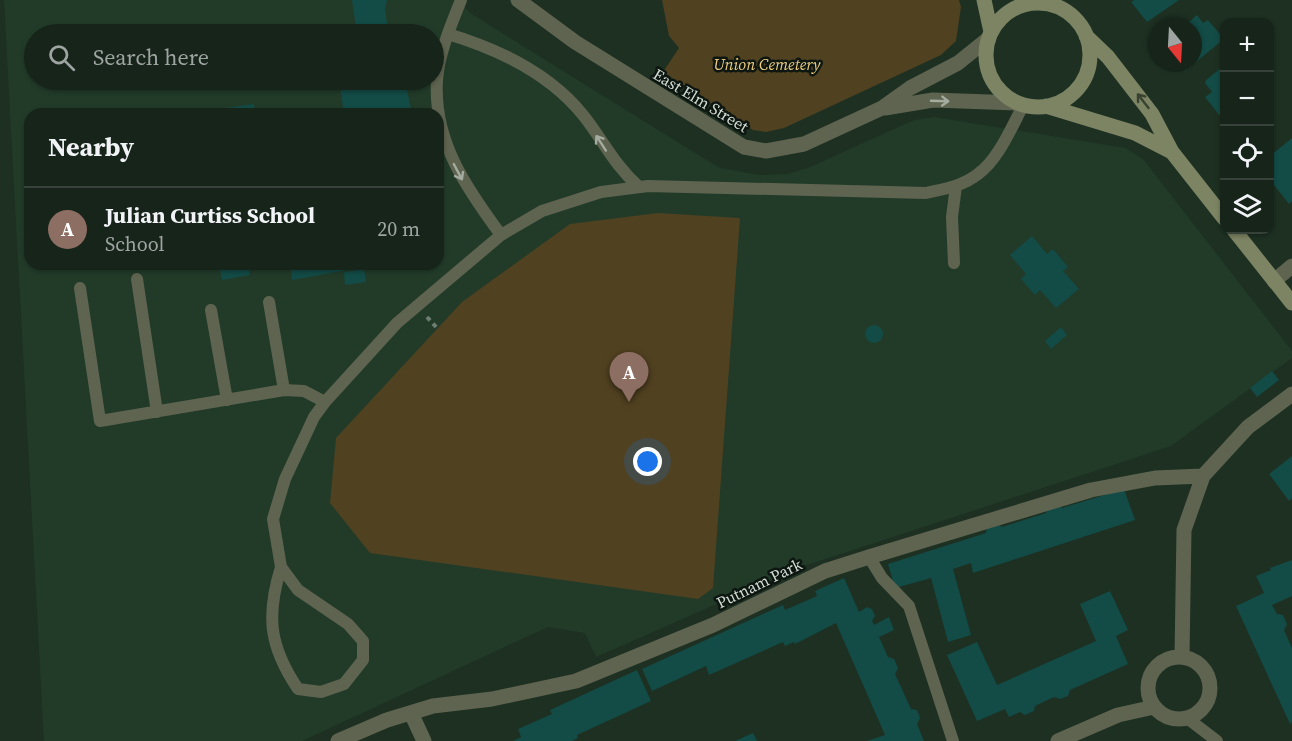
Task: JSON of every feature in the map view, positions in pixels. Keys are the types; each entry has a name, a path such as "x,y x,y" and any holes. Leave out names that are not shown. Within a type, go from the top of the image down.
{"main road":[{"path":"984,0 990,35 986,62 989,74 1003,94 1020,103 1046,106 1135,133 1172,152"},
{"path":"990,35 1000,19 1015,8 1031,3 1056,4 1079,23 1090,51 1088,70 1072,94 1059,102 1046,106"},
{"path":"1086,36 1108,57 1152,114 1172,152 1220,213"},
{"path":"1237,234 1292,303"}],"street":[{"name":"East Elm Street","path":"518,0 575,42 744,147 766,151 804,144 882,108 910,88 958,63 990,35"},
{"name":"East Elm Street","path":"882,108 933,100 1020,103"},
{"path":"1274,281 1292,266"},
{"path":"1182,657 1184,530 1203,476 1248,427 1292,394"},
{"name":"Putnam Park","path":"338,741 433,706 492,699 576,681 713,625 825,571 869,557 1091,490 1155,478 1203,476"},
{"path":"1182,657 1198,664 1209,679 1210,691 1206,703 1198,712 1187,718 1169,717 1154,707 1148,690 1151,673 1159,663 1170,658 1182,657"},
{"path":"1058,741 1118,715 1154,707"},
{"path":"411,713 424,741"}],"lane":[{"path":"444,51 461,0"},
{"path":"448,34 507,56 564,94 584,116 620,171 639,187"},
{"path":"438,90 440,108"},
{"path":"281,567 274,590 272,630 281,663 298,689 321,692 344,684 363,660 363,641 348,624 297,590 281,567 273,519 285,479 314,417 325,402 397,323 501,235 542,211 601,192 639,187 926,193 956,186 979,174 994,154 1020,103"},
{"path":"444,138 458,173 501,235"},
{"path":"954,263 952,217 956,186"},
{"path":"137,279 157,412"},
{"path":"80,288 100,421 284,390 304,391 325,402"},
{"path":"270,302 284,390"},
{"path":"211,310 227,400"},
{"path":"869,557 882,578 909,606 953,741"},
{"path":"1187,718 1217,741"}],"path":[{"path":"427,317 437,328"}],"shaded area":[{"path":"4,0 459,0 470,13 720,168 759,175 787,174 808,168 914,120 934,117 1125,148 1143,159 1292,351 1292,358 1171,446 798,568 596,657 585,633 548,627 302,741 44,741"}],"green space":[{"name":"Union Cemetery","path":"662,0 959,0 961,7 956,41 941,55 784,128 766,132 753,130 663,72 679,48 669,36"},
{"path":"658,213 740,218 713,588 698,599 370,553 330,503 336,438 462,302 570,224"}],"building":[{"path":"352,0 387,0 385,9 387,24 356,24"},
{"path":"1134,0 1179,0 1153,18 1148,18 1147,22 1131,2"},
{"path":"1208,20 1220,34 1220,42 1202,57 1202,22"},
{"path":"1220,69 1220,116 1205,97 1212,92 1205,83"},
{"path":"340,90 407,90 411,108 343,108"},
{"path":"254,104 254,108 226,108"},
{"path":"1292,138 1292,201 1289,204 1274,185 1274,153"},
{"path":"1032,236 1047,254 1053,249 1068,267 1063,271 1079,289 1056,308 1040,290 1035,295 1021,279 1026,274 1010,255"},
{"path":"220,270 249,270 250,275 222,280"},
{"path":"291,270 347,270 292,280"},
{"path":"364,270 366,282 345,285 344,272"},
{"path":"870,325 878,325 883,330 881,341 870,343 865,338 865,330"},
{"path":"1061,327 1067,335 1051,349 1045,341"},
{"path":"1272,371 1279,380 1257,397 1250,388"},
{"path":"1292,456 1292,498 1289,501 1269,474"},
{"path":"1124,489 1135,520 973,573 971,563 953,569 971,635 948,642 931,578 895,588 888,564 986,533 987,527 998,524 1002,527 1046,513 1048,508 1057,504 1062,508"},
{"path":"1292,560 1292,596 1272,605 1277,614 1283,615 1287,624 1284,630 1292,648 1292,722 1290,724 1236,606 1264,593 1256,576"},
{"path":"844,578 859,612 867,607 872,609 875,616 872,621 874,625 889,617 894,630 879,637 888,657 894,659 898,668 895,674 911,709 917,710 920,718 917,724 924,741 867,741 885,735 836,623 795,644 794,642 785,646 783,642 709,675 706,666 652,691 642,669 783,605 785,610 817,596 815,591"},
{"path":"1110,591 1128,630 1116,636 1128,664 1070,690 1068,696 1060,699 1054,697 1035,706 1034,711 1025,715 1020,712 1009,717 1005,709 977,721 947,655 977,642 997,685 1096,641 1080,604"},
{"path":"637,670 651,701 577,735 578,738 572,741 513,741 521,737 518,729 552,714 550,710"},
{"path":"753,733 757,741 735,741"}],"place":[{"name":"Julian Curtiss School","path":"629,402"}]}
